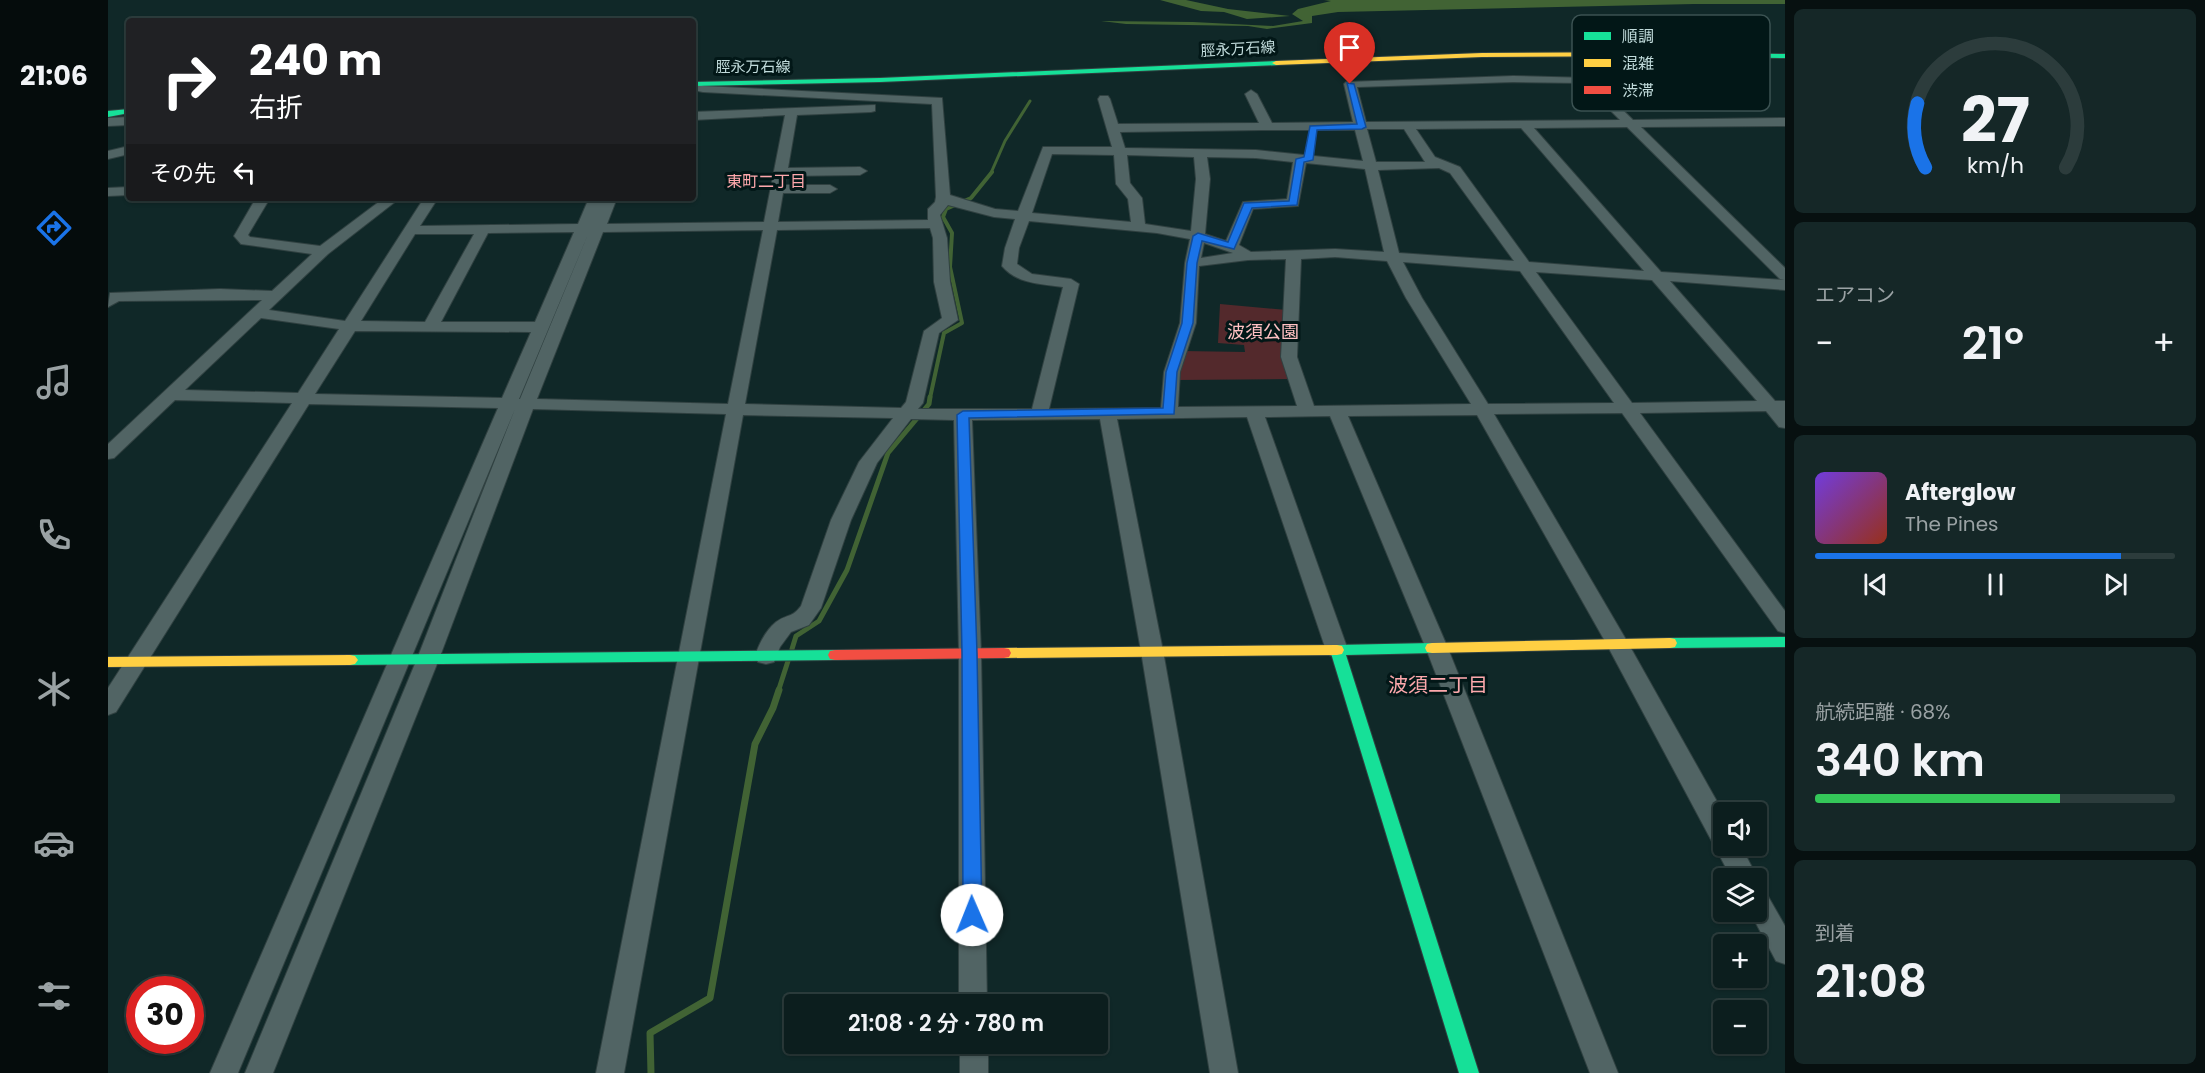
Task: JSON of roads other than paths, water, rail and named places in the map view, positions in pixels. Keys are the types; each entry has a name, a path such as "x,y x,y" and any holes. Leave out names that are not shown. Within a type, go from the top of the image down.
{"main road":[{"name":"脛永万石線","path":"696,84 832,83 1441,56 1572,56"},
{"path":"108,114 126,111"},
{"path":"108,662 1337,650 1436,646 1785,642"},
{"path":"1337,650 1469,1073"}],"street":[{"path":"1572,80 1513,79 1350,84 1393,258 1414,298 1483,410 1617,643 1713,818"},
{"path":"696,87 932,99 938,101 939,104 943,197 942,203 935,209 933,215 940,238 942,282 950,320 932,331 914,403 868,462 841,520 811,608 802,620 784,627 770,644 766,656"},
{"path":"1251,94 1268,128"},
{"path":"1104,99 1120,153 1123,184 1136,198 1138,227"},
{"path":"696,116 939,104"},
{"path":"1618,111 1785,276"},
{"path":"610,1073 792,112"},
{"path":"108,122 126,122"},
{"path":"1039,414 1071,284 1028,278 1009,266 1011,248 1047,150 1256,154 1309,147 1362,127 1785,122"},
{"path":"1526,126 1655,276 1778,406 1785,423"},
{"path":"1409,127 1430,160 1455,170 1785,626"},
{"path":"1112,128 1268,128 1309,147 1371,166 1433,166 1439,163"},
{"path":"1231,247 1248,205 1293,203 1309,147"},
{"path":"108,156 126,151"},
{"path":"1169,412 1172,372 1188,323 1192,263 1198,236 1203,179 1200,153"},
{"path":"108,156 126,156"},
{"path":"780,172 860,171"},
{"path":"777,189 830,189"},
{"path":"108,192 126,191"},
{"path":"943,197 994,213 1138,227 1198,236 1249,255"},
{"path":"261,201 242,236 246,242 323,251"},
{"path":"108,454 323,251 389,201"},
{"path":"108,706 428,201"},
{"path":"224,1073 400,659 517,405 591,228 596,201"},
{"path":"259,1073 428,659 517,405 541,327 591,228 608,201"},
{"path":"411,230 934,224"},
{"path":"431,326 483,229"},
{"path":"1192,263 1249,255 1335,253 1785,285"},
{"path":"1294,254 1289,357 1307,411"},
{"path":"110,298 220,294 276,296"},
{"path":"258,313 349,326 541,327"},
{"path":"172,395 963,415 1778,406"},
{"path":"1254,411 1337,650"},
{"path":"1337,411 1436,646 1604,1073"},
{"path":"1107,412 1152,651 1224,1073"},
{"path":"963,415 970,653 973,994"},
{"path":"1767,919 1785,952"},
{"path":"974,1054 974,1073"}],"waterway":[{"path":"991,173 1005,141 1030,101"},
{"path":"930,398 944,333 962,323 950,267 952,233 943,217 946,209 971,198 992,172"},
{"path":"792,649 796,636 819,621 847,570 888,453 929,404 930,397"},
{"path":"778,692 788,661"},
{"path":"651,1073 650,1033 710,998 755,744 773,708 779,690"}],"district":[{"name":"東町二丁目","path":"766,181"},
{"name":"波須二丁目","path":"1438,685"}],"park label":[{"name":"波須公園","path":"1263,332"}]}
